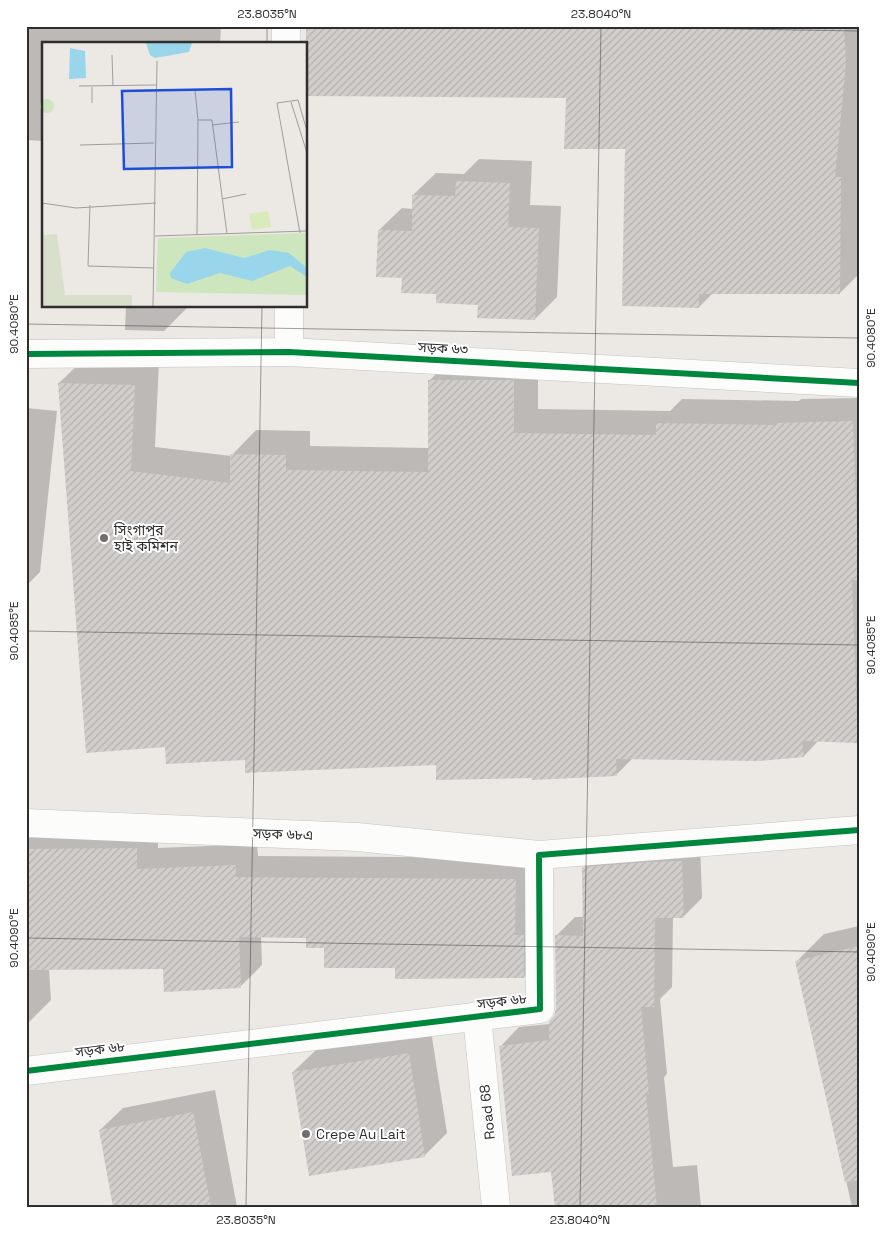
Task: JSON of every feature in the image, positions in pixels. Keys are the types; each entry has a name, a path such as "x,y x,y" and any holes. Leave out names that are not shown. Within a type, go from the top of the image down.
{"street":[{"path":"286,26 286,42"},
{"path":"289,308 289,352"},
{"name":"সড়ক ৬৩","path":"26,354 289,352 859,383"},
{"name":"সড়ক ৬৮এ","path":"26,824 357,837 540,855"},
{"path":"540,855 859,830"},
{"name":"সড়ক ৬৮","path":"26,1071 540,1009 540,855"},
{"name":"Road 68","path":"477,1016 496,1207"}],"building":[{"path":"306,26 844,26 846,63 835,177 841,177 840,294 699,294 699,308 622,306 625,149 564,149 566,98 308,96 308,42 306,42"},
{"path":"456,181 510,183 508,227 539,228 535,320 477,318 478,305 436,303 436,294 401,293 402,278 376,277 378,230 412,231 412,195 455,196"},
{"path":"428,380 514,380 514,433 656,435 656,423 775,425 775,423 853,421 859,580 852,580 858,743 802,741 804,757 759,761 616,759 617,776 532,780 532,778 436,780 436,765 245,773 245,760 166,764 165,747 86,753 58,383 135,385 131,471 230,483 230,454 286,455 286,470 428,472"},
{"path":"137,848 137,869 236,865 236,877 516,879 515,935 524,935 524,978 395,979 395,968 324,968 324,948 306,948 306,938 239,937 241,988 164,992 163,969 26,970 26,849"},
{"path":"682,861 684,918 655,918 654,1007 641,1007 649,1094 646,1094 657,1207 555,1207 551,1172 512,1176 499,1046 549,1040 549,1022 554,1016 556,1009 555,935 583,936 582,867"},
{"path":"859,946 859,1180 845,1182 795,961"},
{"path":"409,1053 425,1157 309,1176 292,1072"},
{"path":"193,1112 211,1207 113,1207 99,1130"}],"cycle path":[{"path":"26,354 289,352 859,383"},
{"path":"26,1071 540,1009 539,855 859,830"}],"place":[{"name":"সিংগাপুর হাই কমিশন","path":"104,538"},
{"name":"Crepe Au Lait","path":"306,1134"}]}
